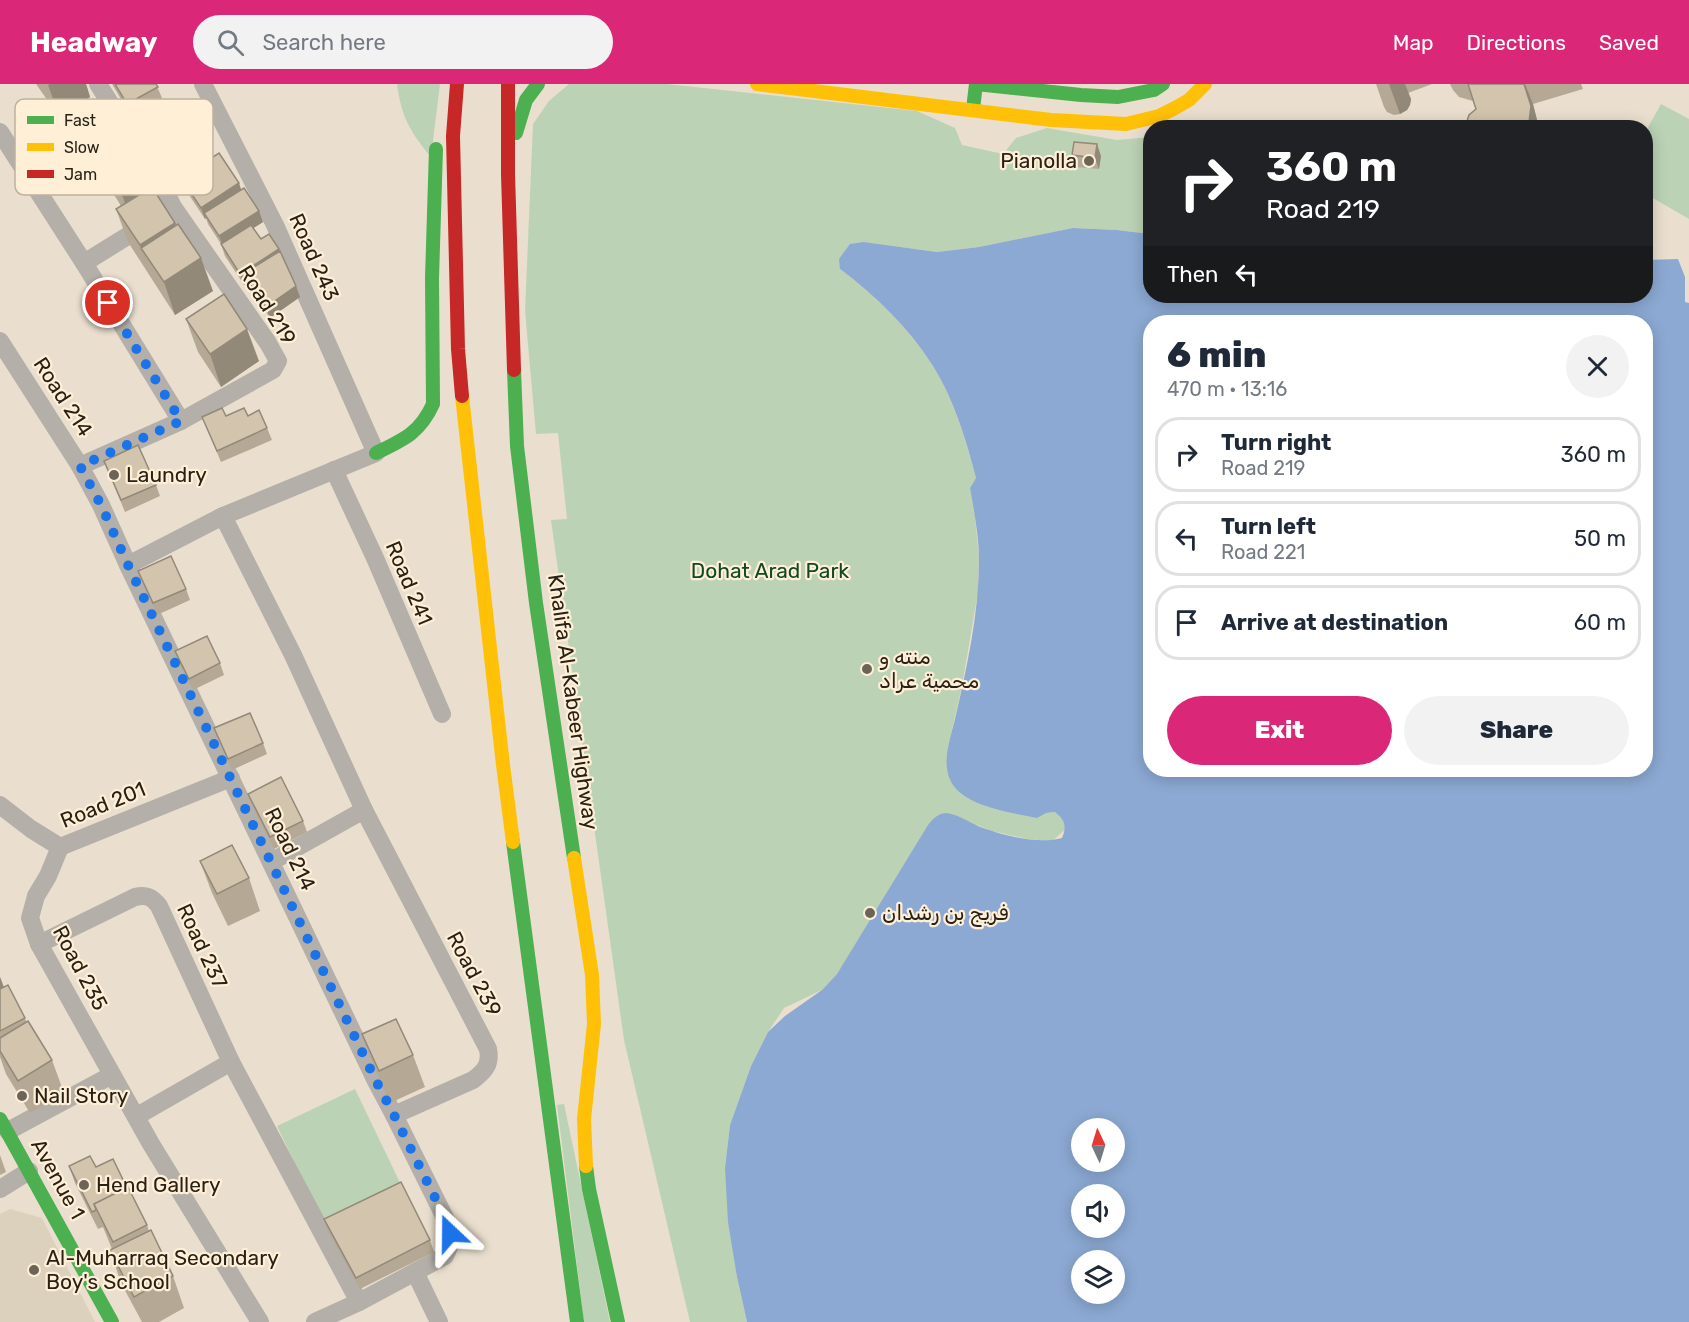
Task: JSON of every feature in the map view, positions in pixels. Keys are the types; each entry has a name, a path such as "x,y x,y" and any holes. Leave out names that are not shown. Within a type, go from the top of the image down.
{"main road":[{"path":"457,84 453,136 458,349 467,446 502,765 577,1322"},
{"name":"Khalifa Al-Kabeer Highway","path":"508,84 508,174 517,446 536,603 592,975 594,1024 584,1119 586,1165 589,1189 618,1322"},
{"path":"508,174 524,105 538,84"},
{"path":"757,84 1051,120 1126,124 1159,116 1175,108 1189,100 1205,84"},
{"path":"973,110 976,84 1118,97 1154,90 1163,84"},
{"path":"376,453 406,439 419,430 428,418 433,404 432,278 437,133"},
{"name":"Avenue 1","path":"4,1125 112,1322"}],"street":[{"name":"Road 219","path":"98,84 107,99"},
{"name":"Road 243","path":"203,84 211,99"},
{"name":"Road 243","path":"213,104 275,225 376,453"},
{"path":"0,132 15,155"},
{"path":"40,195 181,421"},
{"name":"Road 219","path":"80,466 181,421 273,370 278,361 268,343 173,207 167,195"},
{"path":"84,263 173,207"},
{"name":"Road 214","path":"0,341 7,368 80,466 101,505 376,1081 448,1224 449,1249 445,1256 359,1302 315,1322"},
{"path":"128,565 223,516 376,453"},
{"name":"Road 241","path":"334,470 375,558 442,714"},
{"name":"Road 239","path":"223,516 293,655 364,810 488,1049 490,1057 488,1065 473,1080 394,1115"},
{"name":"Road 201","path":"0,805 31,829 60,847 231,778"},
{"path":"271,862 364,810"},
{"name":"Road 235","path":"60,847 48,876 36,896 30,918 39,944 151,1144 260,1322"},
{"name":"Road 237","path":"39,944 135,897 142,895 153,898 159,906 231,1062 359,1302"},
{"path":"137,1116 231,1062"},
{"path":"4,1125 112,1075"},
{"path":"0,1189 29,1172"},
{"path":"415,1272 439,1322"}],"shaded area":[{"name":"Al-Muharraq Secondary Boy's School","path":"10,1209 42,1218 95,1322 0,1322 0,1214"}],"green space":[{"path":"397,84 440,84 431,157 417,140 408,123 401,105"},
{"name":"Dohat Arad Park","path":"569,84 667,84 917,111 955,128 962,145 1003,154 1016,138 1047,128 1117,140 1143,138 1143,233 1073,228 979,247 937,252 864,242 840,269 891,313 924,352 953,406 976,478 970,488 979,558 978,592 962,686 948,747 1046,813 1055,812 1063,818 1066,829 1052,841 1027,839 992,831 947,813 837,974 822,990 784,1008 768,1032 751,1066 730,1125 725,1168 737,1277 747,1322 690,1322 624,1040 551,520 567,519 558,433 536,434 525,311 533,124 549,101"},
{"path":"1661,104 1689,119 1689,219 1653,198 1652,120"},
{"path":"355,1089 404,1191 326,1228 277,1126"},
{"path":"564,1104 610,1322 584,1322 557,1105"}],"water":[{"path":"1073,228 1143,233 1143,303 1653,303 1653,260 1678,259 1685,277 1685,302 1689,303 1689,1322 747,1322 728,1222 725,1168 730,1125 751,1066 768,1032 785,1016 822,990 837,974 928,825 936,817 947,813 1008,836 1031,840 1062,838 1065,827 1055,812 1046,813 1037,818 980,804 960,793 949,777 947,752 968,660 977,600 979,551 970,488 976,478 959,420 947,392 924,352 891,313 840,269 839,259 850,244 864,242 937,252 979,247"}],"building":[{"path":"115,84 156,84 158,87 136,99 124,99"},
{"path":"1468,84 1524,84 1531,106 1529,120 1467,120 1476,109"},
{"path":"1074,142 1097,144 1095,158 1072,155"},
{"path":"219,153 239,183 201,208 192,195 213,195 213,157"},
{"path":"244,188 259,211 219,236 204,213"},
{"path":"139,195 157,195 175,223 140,245 116,209"},
{"path":"178,224 201,258 164,282 141,248"},
{"path":"251,225 261,239 269,234 279,249 240,274 221,244"},
{"path":"280,251 296,286 266,307 243,274"},
{"path":"224,294 247,329 210,354 186,319"},
{"path":"222,408 226,416 244,408 248,416 259,410 267,428 217,451 202,417"},
{"path":"138,445 156,485 121,500 104,461"},
{"path":"171,556 186,589 153,603 138,571"},
{"path":"207,636 220,663 189,679 175,651"},
{"path":"250,713 263,743 228,759 214,728"},
{"path":"281,777 303,821 270,837 248,794"},
{"path":"232,845 249,878 217,894 200,861"},
{"path":"8,985 25,1018 0,1031 0,989"},
{"path":"396,1019 413,1055 379,1071 362,1034"},
{"path":"28,1021 52,1060 18,1081 0,1051 0,1038"},
{"path":"90,1156 96,1167 113,1159 127,1188 94,1204 96,1210 92,1212 69,1166"},
{"path":"401,1182 430,1240 356,1278 324,1219"},
{"path":"128,1187 147,1225 113,1242 94,1204"},
{"path":"151,1230 173,1276 134,1297 110,1250"}],"traffic: fast":[{"path":"516,133 526,100 538,84"},
{"path":"973,109 976,84 1118,97 1154,90 1163,84"},
{"path":"376,453 416,429 433,404 432,278 436,149"},
{"path":"514,370 517,446 536,603 574,858"},
{"path":"513,842 577,1322"},
{"path":"0,1119 112,1322"},
{"path":"586,1166 618,1322"}],"traffic: slow":[{"path":"757,84 1051,120 1126,124 1159,116 1175,108 1189,100 1205,84"},
{"path":"462,396 513,842"},
{"path":"574,858 592,975 594,1024 584,1119 586,1166"}],"traffic: jam":[{"path":"457,84 453,136 458,349 462,396"},
{"path":"508,84 508,174 514,370"}],"place":[{"name":"Pianolla","path":"1089,161"},
{"name":"Laundry","path":"114,475"},
{"name":"منته و محمية عراد","path":"867,669"},
{"name":"فريج بن رشدان","path":"870,913"},
{"name":"Nail Story","path":"22,1096"},
{"name":"Hend Gallery","path":"84,1185"},
{"name":"Al-Muharraq Secondary Boy's School","path":"34,1270"}],"route":[{"path":"108,303 181,421 80,466 101,505 194,704 376,1081 448,1224 450,1233"}]}
